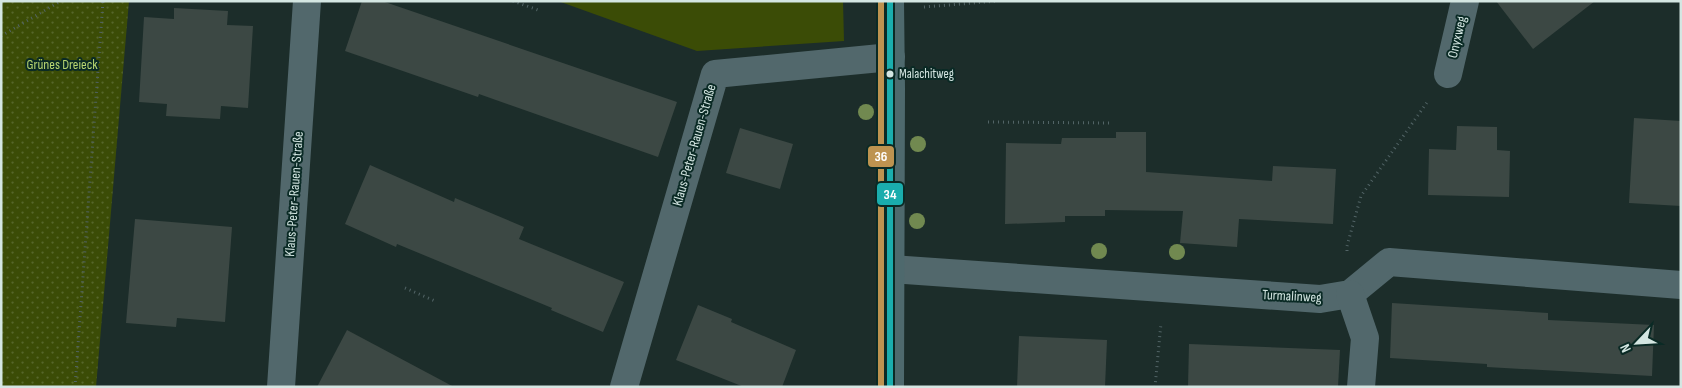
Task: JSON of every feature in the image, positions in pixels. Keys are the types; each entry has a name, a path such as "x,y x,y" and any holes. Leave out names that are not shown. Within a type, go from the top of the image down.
{"street":[{"name":"Klaus-Peter-Rauen-Straße","path":"281,387 307,1"},
{"name":"Onyxweg","path":"1448,74 1465,1"},
{"path":"890,6 890,387"},
{"name":"Klaus-Peter-Rauen-Straße","path":"624,387 715,74 891,57"},
{"name":"Turmalinweg","path":"891,269 1320,300 1350,294 1389,262 1681,285"},
{"path":"1350,294 1365,338 1362,387"}],"path":[{"path":"1,36 61,1"},
{"path":"75,387 102,1"},
{"path":"513,1 538,10"},
{"path":"890,6 998,1"},
{"path":"1350,294 1347,246 1360,196 1448,74"},
{"path":"988,122 1112,123"},
{"path":"405,288 435,301"},
{"path":"1155,387 1163,288"}],"green space":[{"name":"Grünes Dreieck","path":"1,1 129,1 96,387 1,387"},
{"path":"558,1 843,1 844,41 697,51"}],"building":[{"path":"362,1 382,1 677,102 658,157 479,94 478,97 345,51"},
{"path":"1496,1 1595,1 1533,49"},
{"path":"174,8 228,11 227,25 253,26 248,108 221,106 220,119 166,116 167,104 139,102 144,17 174,19"},
{"path":"1634,118 1681,121 1681,206 1629,203"},
{"path":"1457,126 1497,127 1497,150 1510,151 1509,197 1428,195 1429,149 1456,150"},
{"path":"740,128 793,144 780,189 726,173"},
{"path":"1116,132 1146,132 1146,172 1272,181 1273,166 1336,169 1333,224 1239,219 1237,247 1180,243 1183,211 1105,210 1105,216 1065,216 1065,222 1005,224 1006,143 1061,144 1062,138 1116,138"},
{"path":"370,165 454,202 455,198 524,227 519,239 624,282 603,332 551,310 552,308 397,244 396,247 345,224"},
{"path":"135,219 232,227 225,322 177,318 176,327 126,323"},
{"path":"1392,303 1548,313 1548,320 1654,325 1652,376 1487,367 1487,364 1390,358"},
{"path":"698,305 732,319 731,322 796,350 782,387 744,387 676,360"},
{"path":"347,330 454,387 317,387"},
{"path":"1019,336 1107,340 1105,387 1017,387"},
{"path":"1189,344 1340,350 1338,387 1188,387"}],"transit line":[{"name":"36","path":"881,1 881,387"},
{"name":"34","path":"890,1 890,387"}],"place":[{"name":"Malachitweg","path":"890,74"}]}
